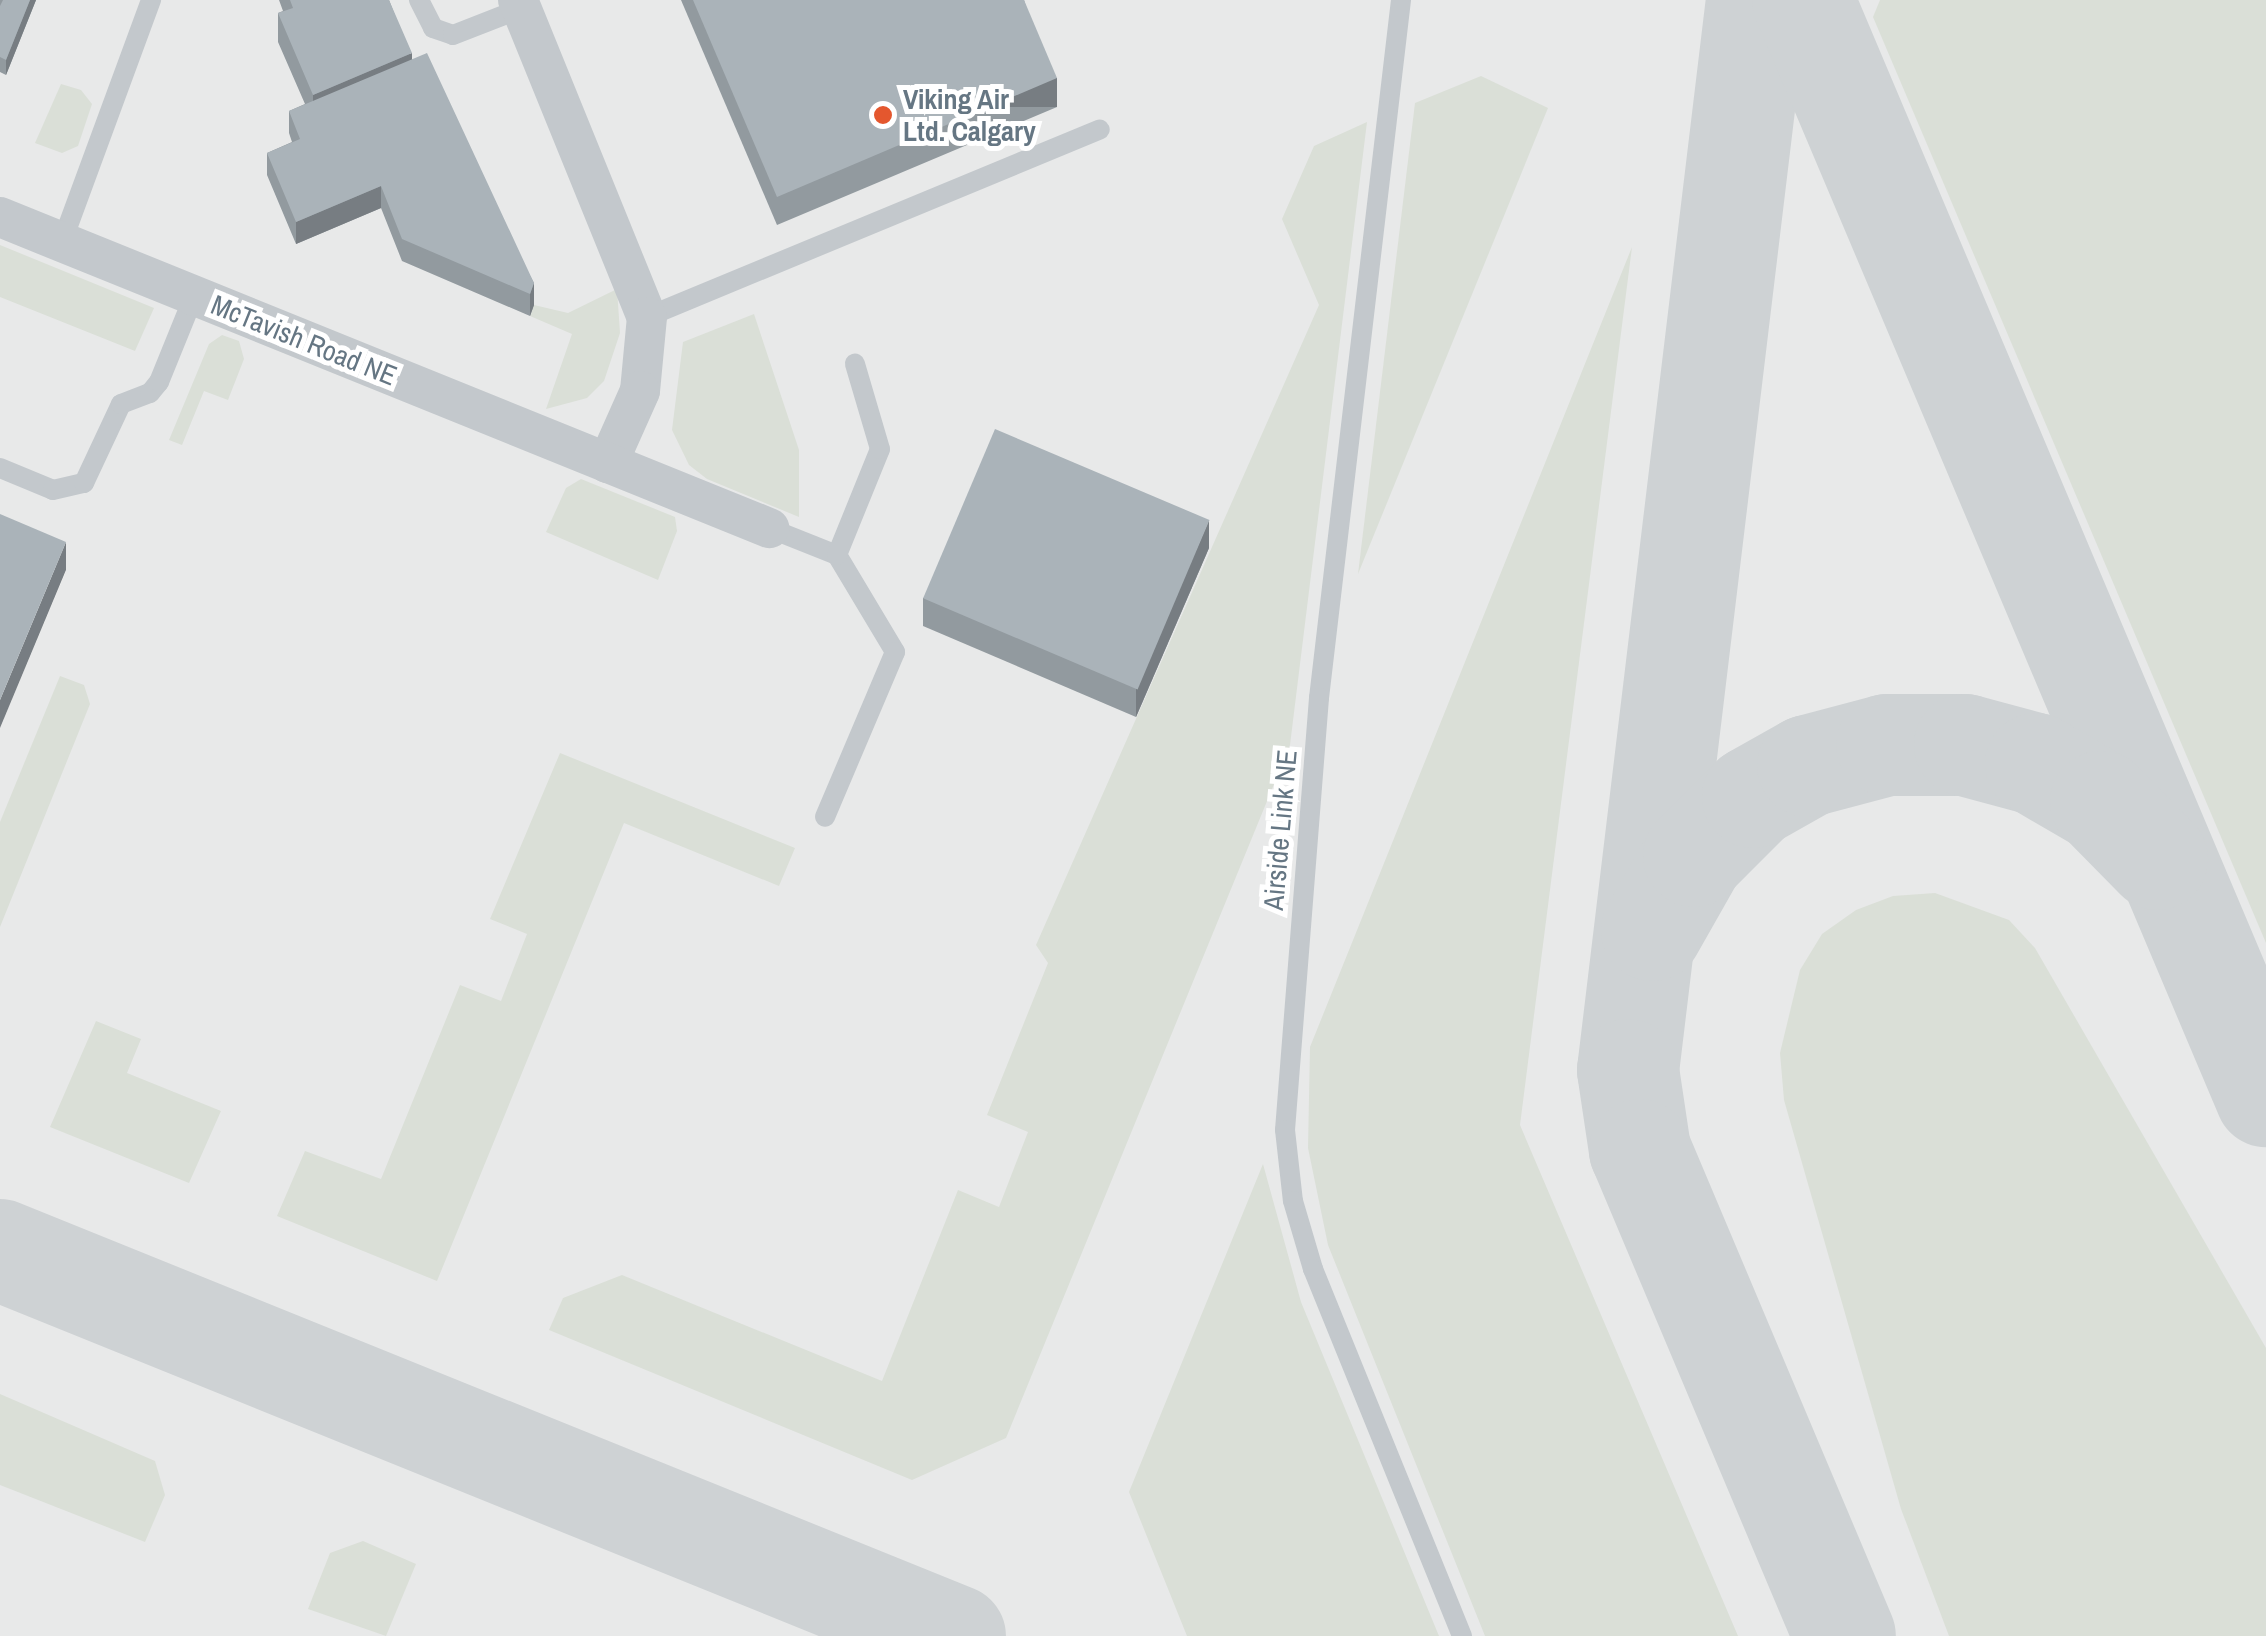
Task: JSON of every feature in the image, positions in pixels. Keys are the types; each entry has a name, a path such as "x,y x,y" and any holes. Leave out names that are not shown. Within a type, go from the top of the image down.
{"street":[{"path":"520,4 647,317 640,391 608,464"},
{"name":"McTavish Road NE","path":"0,217 769,528"}],"lane":[{"path":"62,242 151,0"},
{"path":"419,0 433,28 452,34 520,4"},
{"name":"Airside Link NE","path":"1401,0 1318,698 1285,1130 1292,1202 1312,1269 1462,1636"},
{"path":"647,317 1100,128"},
{"path":"0,468 53,490 84,483 121,404 156,389 194,296"},
{"path":"837,555 880,449 855,364"},
{"path":"769,528 837,555 895,652 825,817"}],"shaded area":[{"path":"0,0 2266,0 2266,1636 0,1636 0,728 66,571 0,543"},
{"path":"1880,0 2266,0 2266,943 1873,17"},
{"path":"1481,76 1548,108 1358,574 1415,103"},
{"path":"61,84 81,90 92,104 78,146 62,153 35,143"},
{"path":"1367,122 1290,745 1006,1438 912,1480 549,1330 563,1298 622,1275 882,1381 958,1190 999,1207 1028,1132 987,1115 1048,963 1036,945 1319,305 1282,219 1314,146"},
{"path":"0,245 154,308 135,351 0,297"},
{"path":"1632,247 1520,1125 1738,1636 1485,1636 1328,1245 1308,1148 1310,1047"},
{"path":"617,289 620,333 604,381 587,398 546,409 572,334 530,316 534,305 568,313"},
{"path":"754,314 799,450 799,517 707,479 689,465 672,430 683,342"},
{"path":"222,335 239,341 244,359 228,400 204,391 182,445 169,440 209,344"},
{"path":"581,479 675,517 677,531 658,580 546,532 566,488"},
{"path":"60,676 84,685 90,704 0,927 0,822"},
{"path":"560,753 795,848 779,886 624,823 437,1281 277,1216 305,1151 381,1179 460,985 501,1001 527,934 490,919"},
{"path":"1935,893 2009,920 2035,948 2266,1348 2266,1636 1949,1636 1901,1509 1784,1100 1780,1053 1800,970 1822,934 1856,910 1893,896"},
{"path":"96,1021 141,1039 127,1073 221,1111 189,1183 50,1127"},
{"path":"1263,1164 1301,1302 1439,1636 1187,1636 1129,1492"},
{"path":"0,1394 155,1461 165,1495 145,1542 0,1485"},
{"path":"363,1541 416,1564 386,1636 308,1609 330,1553"}],"building":[{"path":"3,0 30,0 6,60 0,57"},
{"path":"290,0 389,0 412,53 313,95 278,13 293,8"},
{"name":"Viking Air Ltd. Calgary","path":"693,0 1024,0 1057,78 777,197"},
{"path":"427,53 534,283 530,294 402,239 381,186 296,222 267,153 300,139 289,111"},
{"path":"995,429 1209,520 1138,689 923,598"},
{"path":"0,514 66,542 0,700"}],"taxiway":[{"path":"1757,0 1628,1070 1640,1150 1845,1636"},
{"path":"1803,0 2266,1096"},
{"path":"1652,930 1694,856 1753,797 1808,766 1887,745 1965,745 2036,764 2101,802 2157,859"},
{"path":"0,1250 955,1636"}],"place":[{"name":"Viking Air Ltd. Calgary","path":"883,115"}]}
